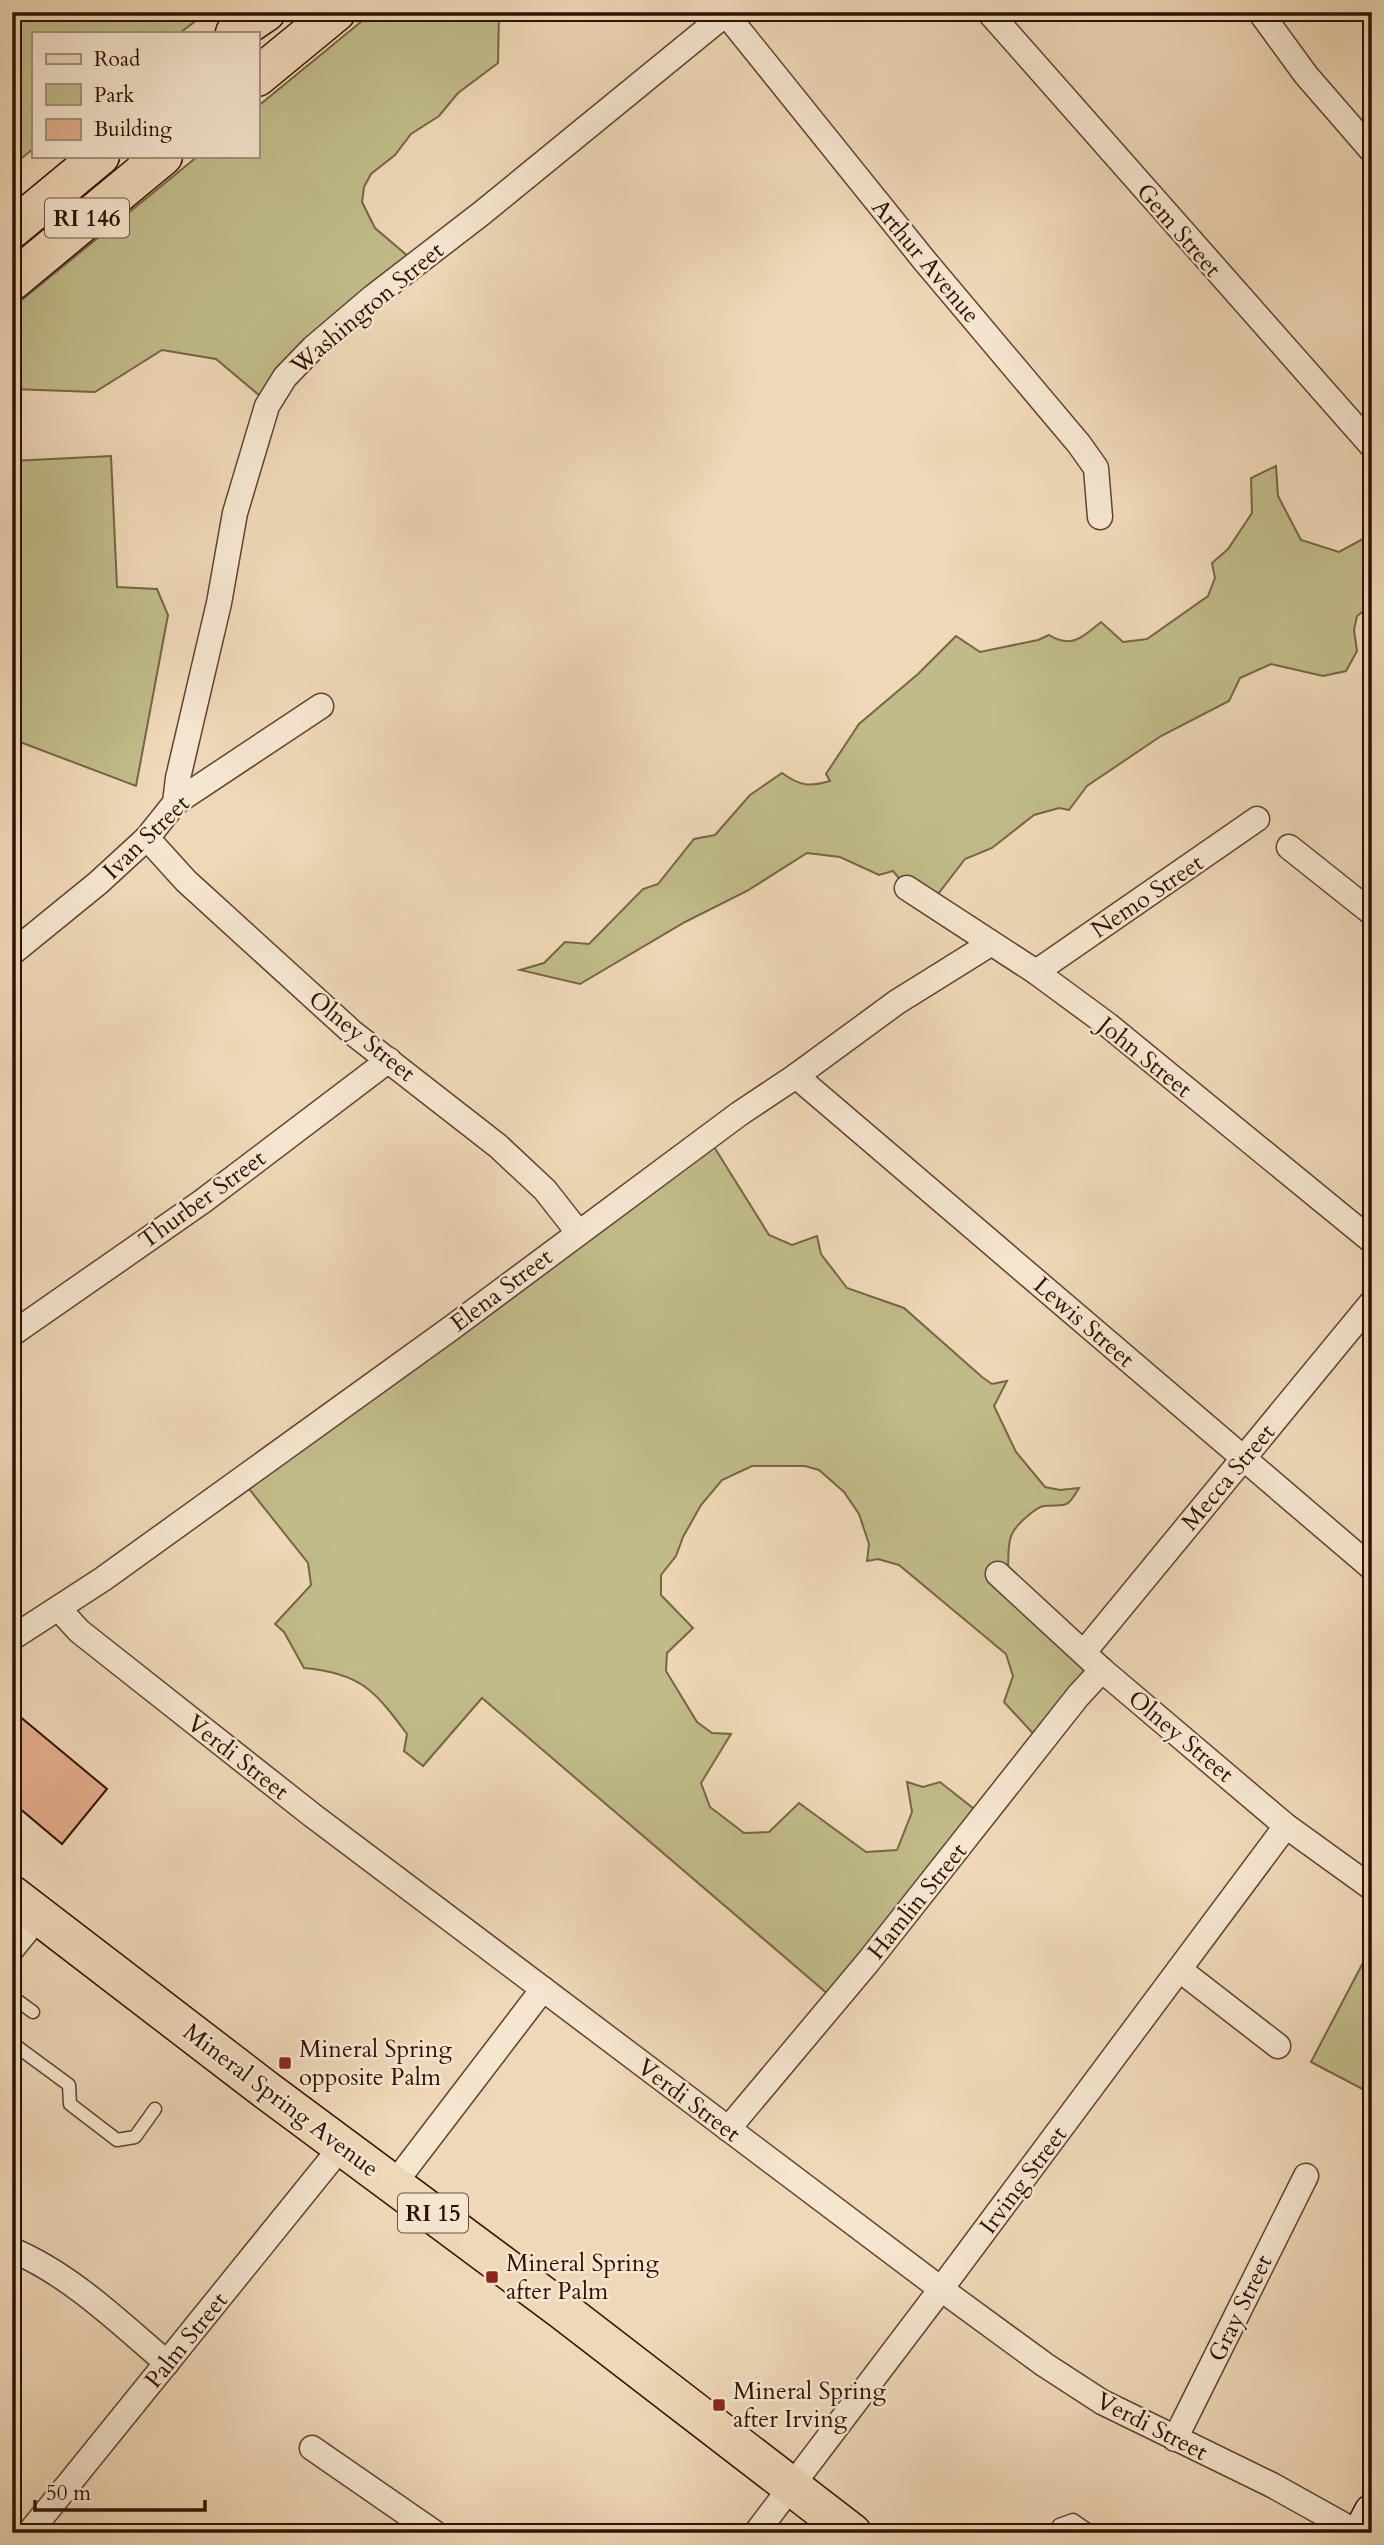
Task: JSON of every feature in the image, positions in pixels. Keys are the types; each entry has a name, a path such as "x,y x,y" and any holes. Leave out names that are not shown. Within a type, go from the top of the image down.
{"main road":[{"path":"236,32 266,12"},
{"path":"248,32 272,12"},
{"path":"259,75 335,12"},
{"path":"12,194 63,158"},
{"name":"RI 146","path":"12,229 98,158"},
{"name":"RI 146","path":"12,281 161,158"},
{"name":"Mineral Spring Avenue","path":"26,1906 852,2533"}],"street":[{"name":"Gem Street","path":"989,12 1372,446"},
{"name":"Arthur Avenue","path":"727,13 924,260 1079,444 1096,468 1100,517"},
{"name":"Washington Street","path":"175,803 178,778 219,603 235,513 267,406 285,377 313,348 373,297 482,213 727,13"},
{"path":"1262,13 1306,75 1372,151"},
{"name":"Ivan Street","path":"12,953 99,884 147,838 175,803 321,706"},
{"name":"Nemo Street","path":"1036,972 1257,819"},
{"name":"Olney Street","path":"147,838 186,881 353,1033 498,1146 545,1189 578,1232"},
{"path":"1289,847 1372,913"},
{"name":"John Street","path":"907,888 1036,972 1108,1025 1372,1241"},
{"name":"Elena Street","path":"12,1638 59,1609 450,1329 739,1114 897,1002 990,944"},
{"name":"Thurber Street","path":"12,1334 203,1201 389,1060"},
{"name":"Lewis Street","path":"796,1076 1372,1568"},
{"name":"Mecca Street","path":"1084,1652 1372,1302"},
{"name":"Olney Street","path":"998,1574 1102,1670 1286,1826 1372,1888"},
{"name":"Verdi Street","path":"59,1609 79,1631 290,1798 1045,2365 1102,2402 1272,2485 1360,2533"},
{"name":"Hamlin Street","path":"728,2129 868,1962 1078,1696 1102,1670"},
{"name":"Irving Street","path":"756,2533 1286,1826"},
{"path":"12,1949 26,1906"},
{"path":"1180,1970 1278,2046"},
{"path":"394,2183 543,1989"},
{"name":"Palm Street","path":"29,2533 342,2146"},
{"name":"Gray Street","path":"1175,2439 1306,2176"},
{"path":"12,2250 33,2259 91,2300 167,2363"},
{"path":"312,2448 435,2533"},
{"path":"1360,2533 1372,2512"}],"lane":[{"path":"12,2001 14,1998 33,2012"},
{"path":"12,2043 69,2085 70,2104 117,2140 135,2137 155,2109"},
{"path":"1055,2533 1059,2525 1073,2520 1092,2533"}],"green space":[{"path":"12,12 207,12 181,32 32,32 32,150 12,166"},
{"path":"373,12 499,12 498,63 458,93 439,116 411,134 395,155 371,174 364,187 362,202 375,228 416,263 309,350 272,406 216,359 162,350 95,392 12,389 12,308 196,158 259,158 259,105"},
{"path":"111,456 117,587 157,589 168,615 136,786 12,739 12,461"},
{"path":"1276,466 1278,496 1301,540 1339,552 1372,534 1372,605 1357,616 1354,630 1357,651 1346,671 1323,676 1271,664 1240,678 1229,701 1161,736 1087,786 1069,810 1059,808 1034,815 992,848 965,859 935,898 907,888 893,871 879,875 840,857 807,853 747,891 685,922 580,984 520,970 544,963 565,942 589,944 643,889 658,884 694,839 715,835 750,795 782,773 805,784 830,781 826,774 859,724 918,674 956,636 980,652 1038,640 1049,635 1071,641 1083,636 1101,622 1123,642 1147,639 1208,596 1215,578 1212,563 1228,549 1252,513 1251,478"},
{"path":"711,1142 769,1235 792,1245 817,1236 821,1254 847,1288 904,1308 982,1377 992,1384 1007,1381 994,1406 1016,1452 1045,1487 1060,1490 1079,1488 1068,1503 1038,1508 1016,1527 1010,1539 1008,1573 1106,1666 1040,1741 1004,1702 1013,1676 1006,1654 899,1565 878,1559 867,1561 869,1544 859,1514 844,1492 819,1470 805,1466 752,1466 722,1480 701,1505 676,1556 661,1575 661,1595 693,1628 667,1653 666,1671 697,1722 712,1733 731,1734 701,1783 710,1807 744,1833 769,1832 799,1803 866,1852 897,1850 912,1812 907,1782 923,1787 940,1782 983,1816 836,2001 482,1698 423,1766 404,1751 407,1734 385,1706 365,1687 340,1674 304,1668 284,1632 275,1624 311,1585 308,1563 242,1480"},
{"path":"1367,1955 1372,1957 1372,2080 1366,2091 1311,2062"}],"building":[{"path":"12,1710 107,1789 62,1844 12,1802"}],"place":[{"name":"Mineral Spring opposite Palm","path":"285,2063"},
{"name":"Mineral Spring after Palm","path":"492,2277"},
{"name":"Mineral Spring after Irving","path":"719,2405"}]}
